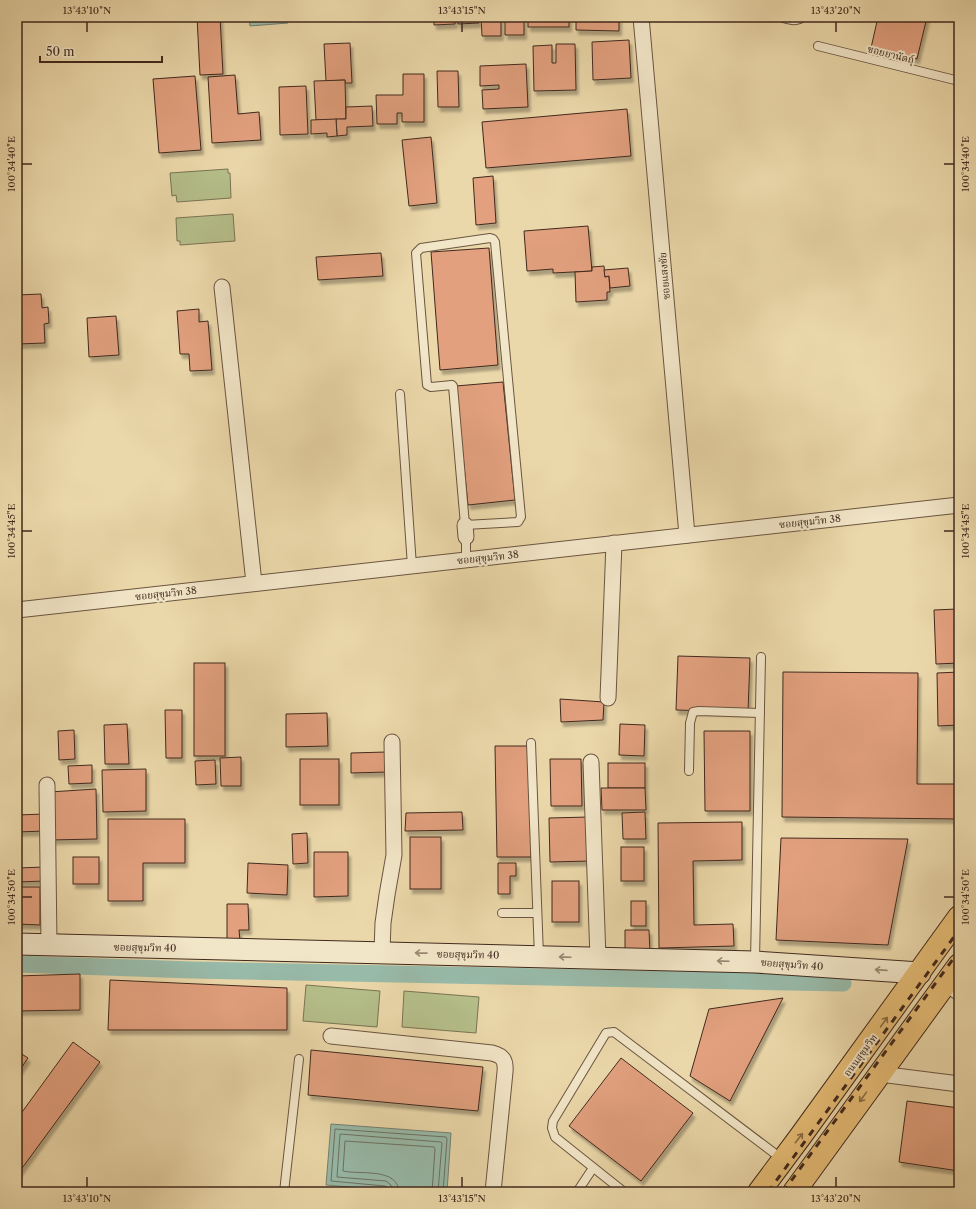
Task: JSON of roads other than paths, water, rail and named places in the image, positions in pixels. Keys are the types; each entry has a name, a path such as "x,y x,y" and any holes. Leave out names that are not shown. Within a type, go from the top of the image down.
{"main road":[{"name":"ถนนสุขุมวิท","path":"759,1192 920,973 959,917"},
{"path":"794,1192 880,1074 951,992 959,965"},
{"path":"920,973 951,992"}],"street":[{"name":"ซอยแสงชัย","path":"641,17 687,535"},
{"path":"222,287 254,583"},
{"name":"ซอยสุขุมวิท 38","path":"17,610 959,505"},
{"path":"608,698 614,543"},
{"path":"382,952 384,916 394,855 392,742"},
{"path":"591,762 598,958"},
{"path":"47,785 49,945"},
{"name":"ซอยสุขุมวิท 40","path":"17,944 755,962 920,973"},
{"path":"331,1036 492,1053 502,1057 506,1066 492,1192"},
{"path":"880,1074 959,1084"}],"lane":[{"path":"780,17 794,20 799,20 803,17"},
{"name":"ซอยยานัดถุ์","path":"818,46 959,81"},
{"path":"466,531 518,522 522,517 495,242 490,238 421,248 416,253 427,385 431,387 453,386 466,531 466,560"},
{"path":"400,394 412,566"},
{"path":"755,962 761,657"},
{"path":"689,772 690,723 693,712 760,714"},
{"path":"531,743 536,913 539,956"},
{"path":"502,913 536,913"},
{"path":"624,1192 555,1137 552,1128 553,1121 606,1033 614,1032 783,1159"},
{"path":"284,1192 298,1059"},
{"path":"577,1192 593,1168"}],"water":[{"path":"249,17 287,17 288,23 250,26"},
{"path":"331,1124 451,1133 447,1192 409,1192 326,1185"}],"waterway":[{"path":"17,964 192,970 843,983"}],"railway":[{"path":"768,1192 959,930"},
{"path":"783,1192 959,951"}]}
